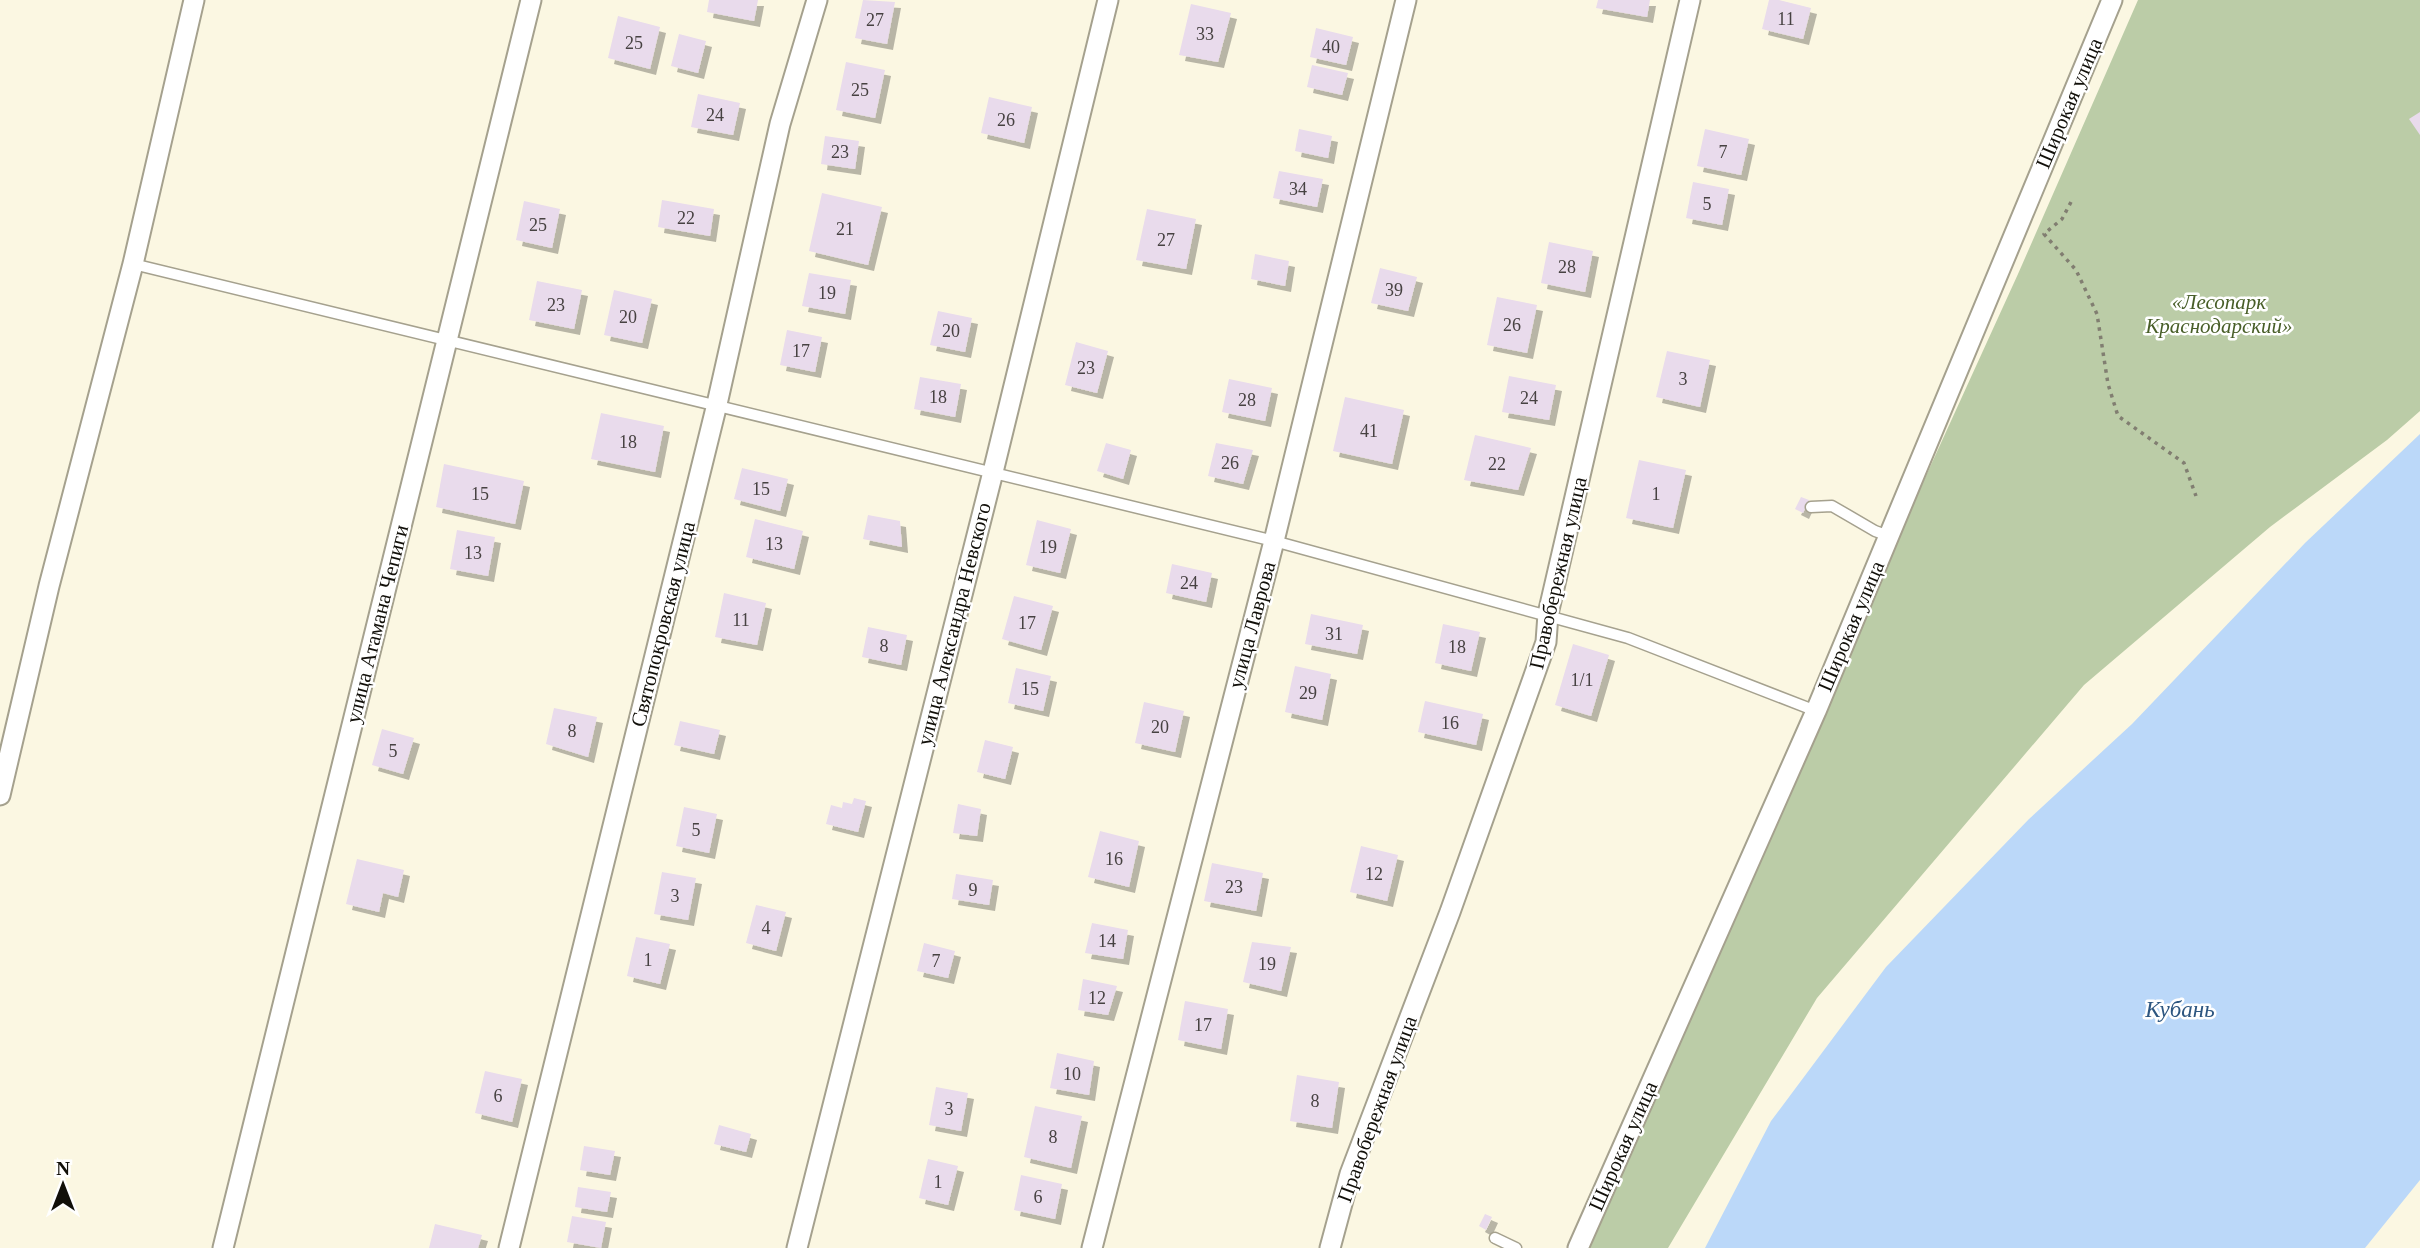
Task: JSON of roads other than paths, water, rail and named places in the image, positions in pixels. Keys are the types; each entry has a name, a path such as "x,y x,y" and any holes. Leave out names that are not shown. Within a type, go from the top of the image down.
{"street":[{"path":"0,795 49,586 132,264 194,0"},
{"name":"улица Атамана Чепиги","path":"223,1248 531,0"},
{"name":"Святопокровская улица","path":"509,1248 717,404 780,124 817,0"},
{"name":"улица Александра Невского","path":"797,1248 993,472 1108,0"},
{"name":"улица Лаврова","path":"1092,1248 1274,541 1406,0"},
{"name":"Правобережная улица","path":"1330,1248 1350,1174 1450,912 1546,642 1548,614 1689,0"},
{"name":"Широкая улица","path":"1578,1248 1816,712 2112,0"}],"lane":[{"path":"132,264 1274,541 1628,638 1816,712"},
{"path":"1811,507 1832,506 1888,537"},
{"path":"1495,1238 1516,1248"}],"water":[{"name":"Кубань","path":"2420,434 2420,1180 2365,1248 1705,1248 1771,1121 1886,967 2029,819 2132,724 2305,543"}],"park label":[{"name":"«Лесопарк Краснодарский»","path":"2219,314"}]}
